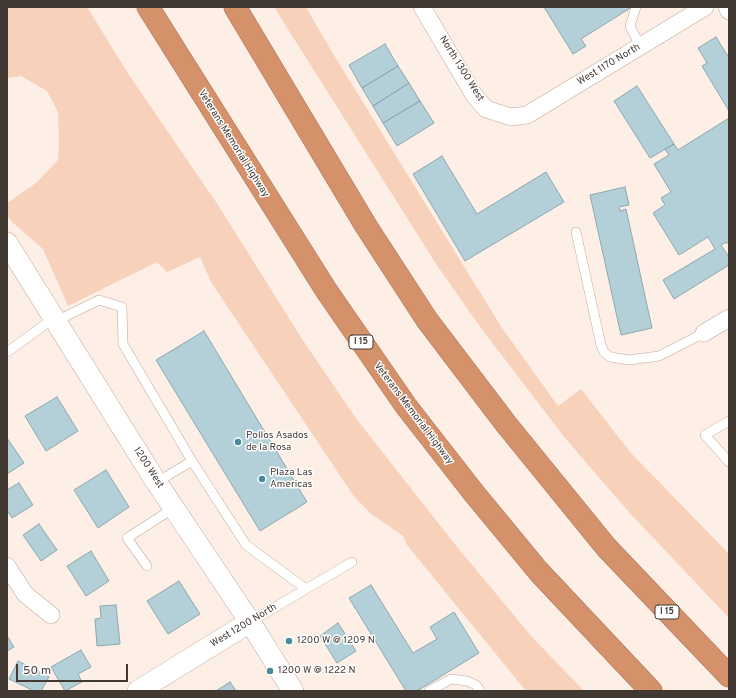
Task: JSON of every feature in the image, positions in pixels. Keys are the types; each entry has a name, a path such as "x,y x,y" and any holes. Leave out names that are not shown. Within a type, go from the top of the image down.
{"highway":[{"name":"Veterans Memorial Highway","path":"148,7 326,290 406,406 473,492 539,572 651,691"},
{"name":"I 15","path":"235,7 366,226 427,320 506,424 606,547 729,676"}],"street":[{"name":"North 1300 West","path":"422,7 474,94 486,109 511,117"},
{"name":"West 1170 North","path":"511,117 527,115 705,7"},
{"path":"727,7 729,11"},
{"name":"1200 West","path":"8,249 55,320 157,482 250,622 293,691"},
{"path":"704,333 729,318"},
{"path":"7,566 25,594 51,615"},
{"name":"West 1200 North","path":"138,691 250,622"}],"lane":[{"path":"636,7 630,26 640,46"},
{"path":"576,232 601,345 604,352 610,358 629,360 659,356 704,333"},
{"path":"7,352 55,320 99,300 122,307 123,344 192,461 246,545 306,589"},
{"path":"729,421 705,435 729,462"},
{"path":"157,482 192,461"},
{"path":"147,566 127,538 174,508"},
{"name":"West 1200 North","path":"250,622 352,562"},
{"path":"429,691 451,679 467,681 476,685 480,691"}],"shaded area":[{"path":"7,7 87,7 129,75 218,205 302,339 355,417 453,542 532,637 584,691 526,691 407,545 403,536 370,513 353,495 211,282 200,257 167,272 157,262 68,306 43,249 12,222 7,215 7,203 36,183 58,160 59,143 58,112 47,91 21,76 7,78"},
{"path":"274,7 306,7 335,57 502,328 558,406 581,389 630,452 729,554 729,618 628,511 565,438 481,328 438,267"}],"building":[{"path":"544,7 632,7 581,39 586,46 573,54"},
{"path":"716,37 729,58 729,111 702,66 707,63 698,48"},
{"path":"385,44 398,66 362,88 349,65"},
{"path":"398,66 409,83 373,106 362,88"},
{"path":"409,83 420,101 383,123 373,106"},
{"path":"637,86 674,144 650,158 614,101"},
{"path":"420,101 434,123 397,146 383,123"},
{"path":"729,118 729,245 727,242 721,245 729,257 729,265 674,299 663,280 715,249 708,237 679,255 653,213 665,205 661,198 671,192 654,164 669,155 665,149 674,144 678,150"},
{"path":"442,156 477,214 546,172 564,202 465,261 413,174"},
{"path":"625,187 629,205 619,207 620,211 626,209 652,328 621,335 590,195"},
{"path":"204,331 307,502 260,531 156,360"},
{"path":"57,397 78,431 46,451 25,416"},
{"path":"7,438 24,463 7,474"},
{"path":"106,470 129,507 98,528 74,490"},
{"path":"19,483 33,505 12,518 7,510 7,490"},
{"path":"39,524 57,550 41,561 23,535"},
{"path":"91,551 109,581 86,596 67,566"},
{"path":"179,581 200,614 168,634 147,601"},
{"path":"371,585 413,653 437,639 430,627 454,612 479,653 417,691 406,691 349,598"},
{"path":"116,605 120,644 97,646 95,619 101,618 100,606"},
{"path":"338,623 356,651 337,663 320,636"},
{"path":"7,636 14,647 7,651"},
{"path":"81,650 91,667 78,674 82,682 65,691 51,667"},
{"path":"18,661 49,677 41,691 34,691 9,679"},
{"path":"230,682 236,691 216,691"}],"place":[{"name":"Pollos Asados de la Rosa","path":"238,442"},
{"name":"Plaza Las Americas","path":"262,479"},
{"name":"1200 W @ 1209 N","path":"289,641"},
{"name":"1200 W @ 1222 N","path":"270,671"}]}
